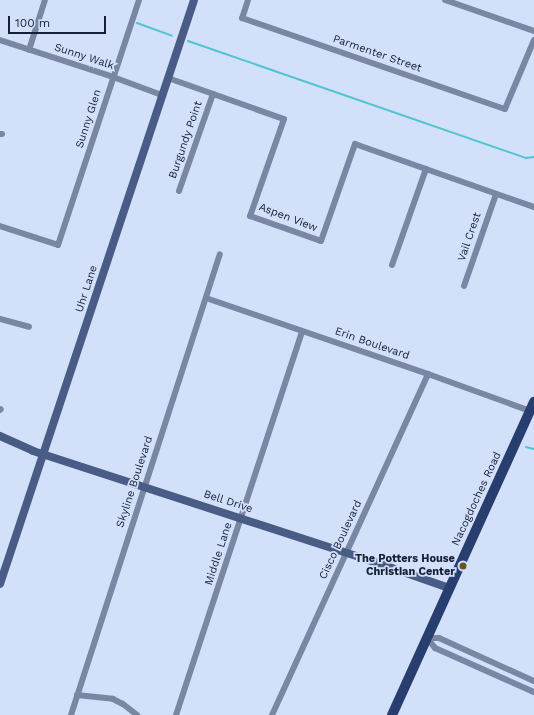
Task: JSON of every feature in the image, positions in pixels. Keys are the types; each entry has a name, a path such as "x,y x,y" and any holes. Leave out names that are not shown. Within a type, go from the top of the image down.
{"main road":[{"name":"Nacogdoches Road","path":"392,715 532,406"}],"street":[{"path":"28,50 45,0"},
{"name":"Sunny Glen","path":"0,226 58,245 138,0"},
{"name":"Uhr Lane","path":"0,584 194,0"},
{"name":"Parmenter Street","path":"248,0 242,18 505,109 534,40"},
{"path":"445,0 534,31"},
{"name":"Sunny Walk","path":"0,40 113,77 162,95"},
{"name":"Aspen View","path":"168,78 284,119 250,216 321,241 355,144 534,207"},
{"name":"Burgundy Point","path":"179,191 213,94"},
{"path":"392,265 426,169"},
{"name":"Vail Crest","path":"464,286 496,194"},
{"name":"Skyline Boulevard","path":"70,715 220,255"},
{"name":"Erin Boulevard","path":"206,298 428,374 532,406"},
{"path":"0,320 29,327"},
{"name":"Middle Lane","path":"176,715 242,518 302,331"},
{"name":"Cisco Boulevard","path":"272,715 428,374"},
{"name":"Bell Drive","path":"0,436 44,454 346,552 449,588"},
{"path":"427,638 439,638 534,681"},
{"path":"427,638 435,648 534,692"},
{"path":"77,695 113,699 123,704 137,715"}],"waterway":[{"path":"137,23 172,36"},
{"path":"188,41 526,158 534,157"},
{"path":"526,447 534,449"}],"place":[{"name":"The Potters House Christian Center","path":"463,566"}]}
